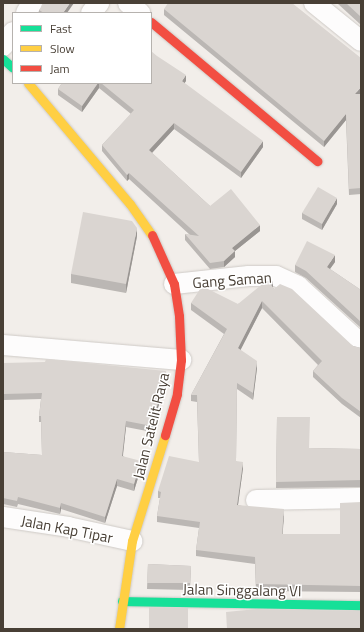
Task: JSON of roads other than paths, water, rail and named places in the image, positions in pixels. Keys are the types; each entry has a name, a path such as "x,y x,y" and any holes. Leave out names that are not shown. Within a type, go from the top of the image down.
{"street":[{"path":"27,12 32,3"},
{"path":"92,12 99,3"},
{"path":"128,3 139,12"},
{"path":"314,3 361,41"},
{"path":"152,23 317,160"},
{"path":"3,46 12,33"},
{"path":"3,58 12,67"},
{"name":"Jalan Satelit Raya","path":"30,84 130,204 154,239 174,284 179,316 181,360 177,394 132,541 119,629"},
{"name":"Gang Saman","path":"174,284 249,276 276,276 298,286 361,344"},
{"path":"3,345 181,360"},
{"path":"256,500 361,498"},
{"name":"Jalan Kap Tipar","path":"3,517 68,527 132,541"},
{"name":"Jalan Singgalang VI","path":"122,601 361,605"}]}
